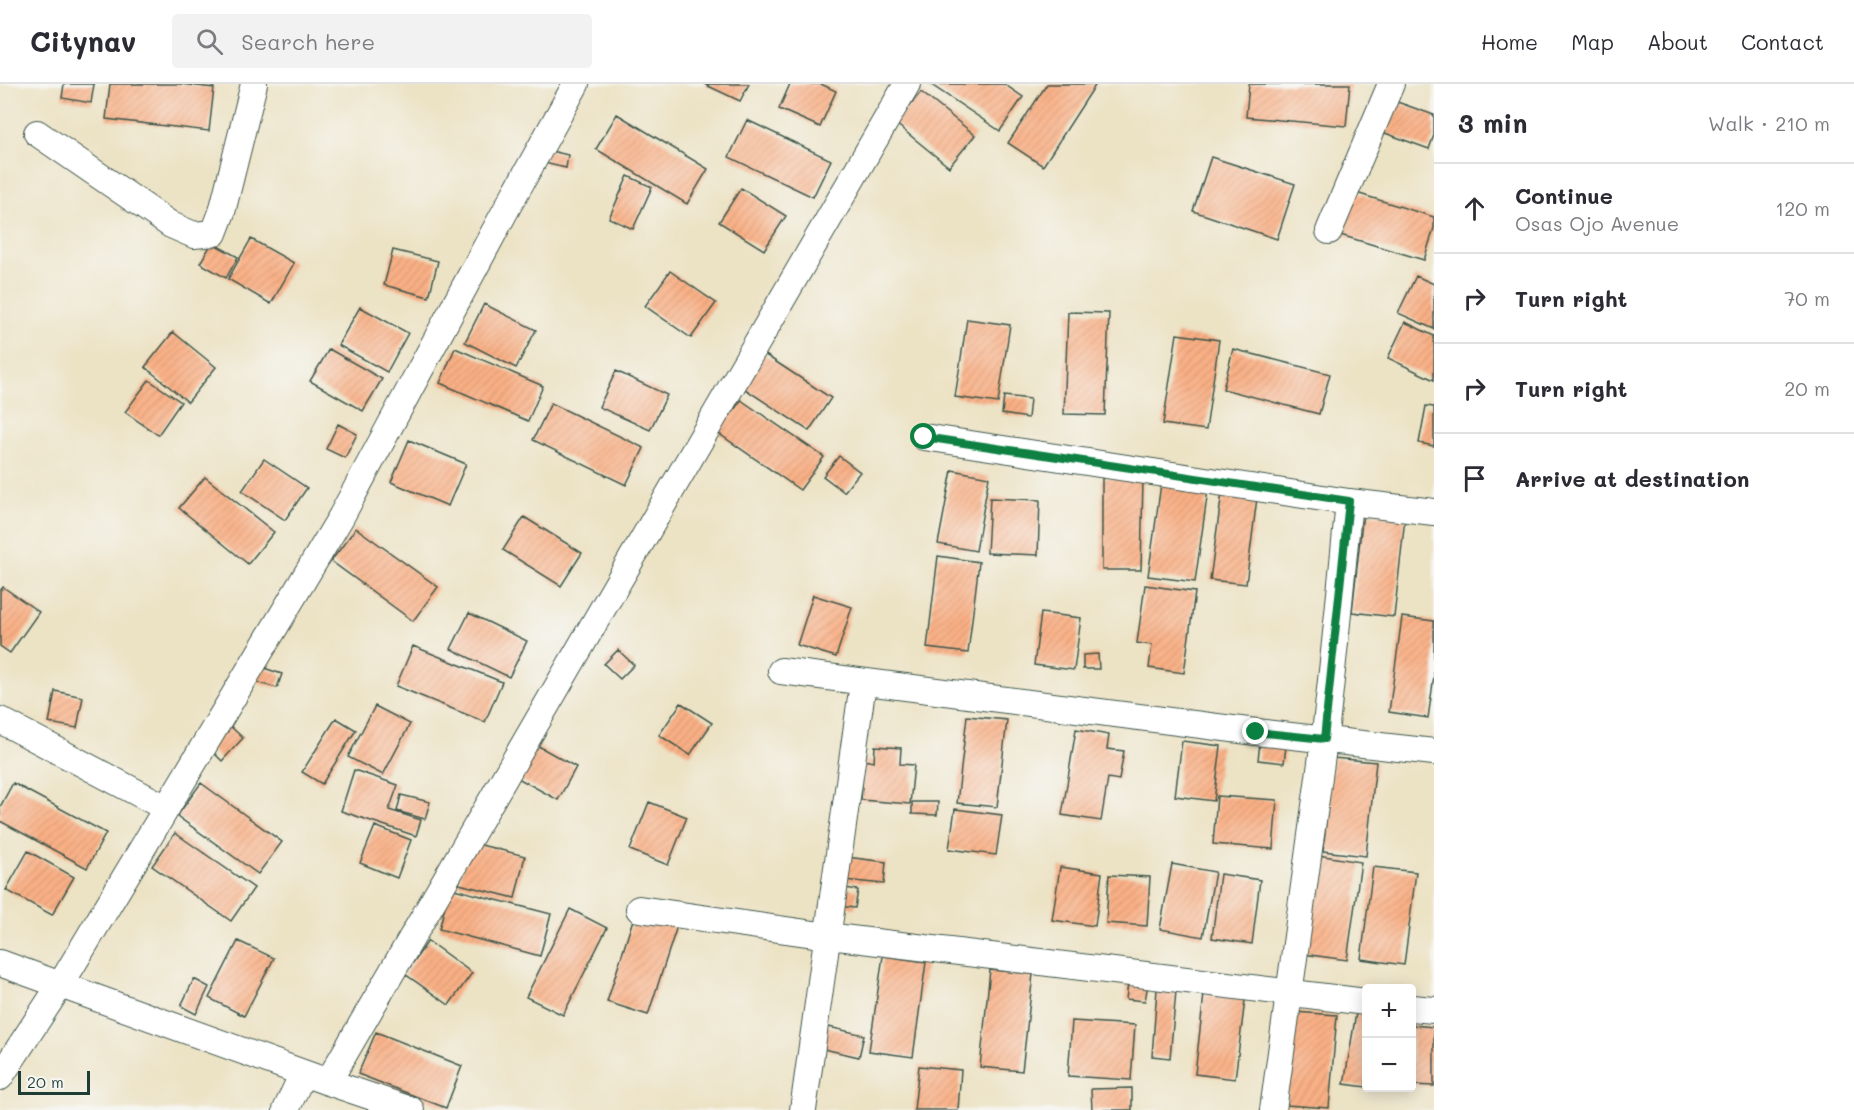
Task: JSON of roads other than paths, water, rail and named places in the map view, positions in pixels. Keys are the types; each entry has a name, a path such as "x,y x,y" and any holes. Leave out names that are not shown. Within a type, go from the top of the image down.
{"street":[{"path":"37,133 171,225 194,235 214,233 222,212 254,84"},
{"path":"0,1077 61,984 340,518 576,84"},
{"path":"328,1082 907,84"},
{"path":"1329,231 1391,84"},
{"path":"924,437 1434,512"},
{"path":"1274,1110 1324,739 1349,501"},
{"path":"781,671 863,683 1434,752"},
{"path":"803,1110 863,683"},
{"path":"0,720 166,808"},
{"path":"639,909 828,936 1362,1002"},
{"path":"0,963 411,1110"},
{"path":"1416,1008 1434,1010"},
{"path":"286,1110 303,1073"}]}
